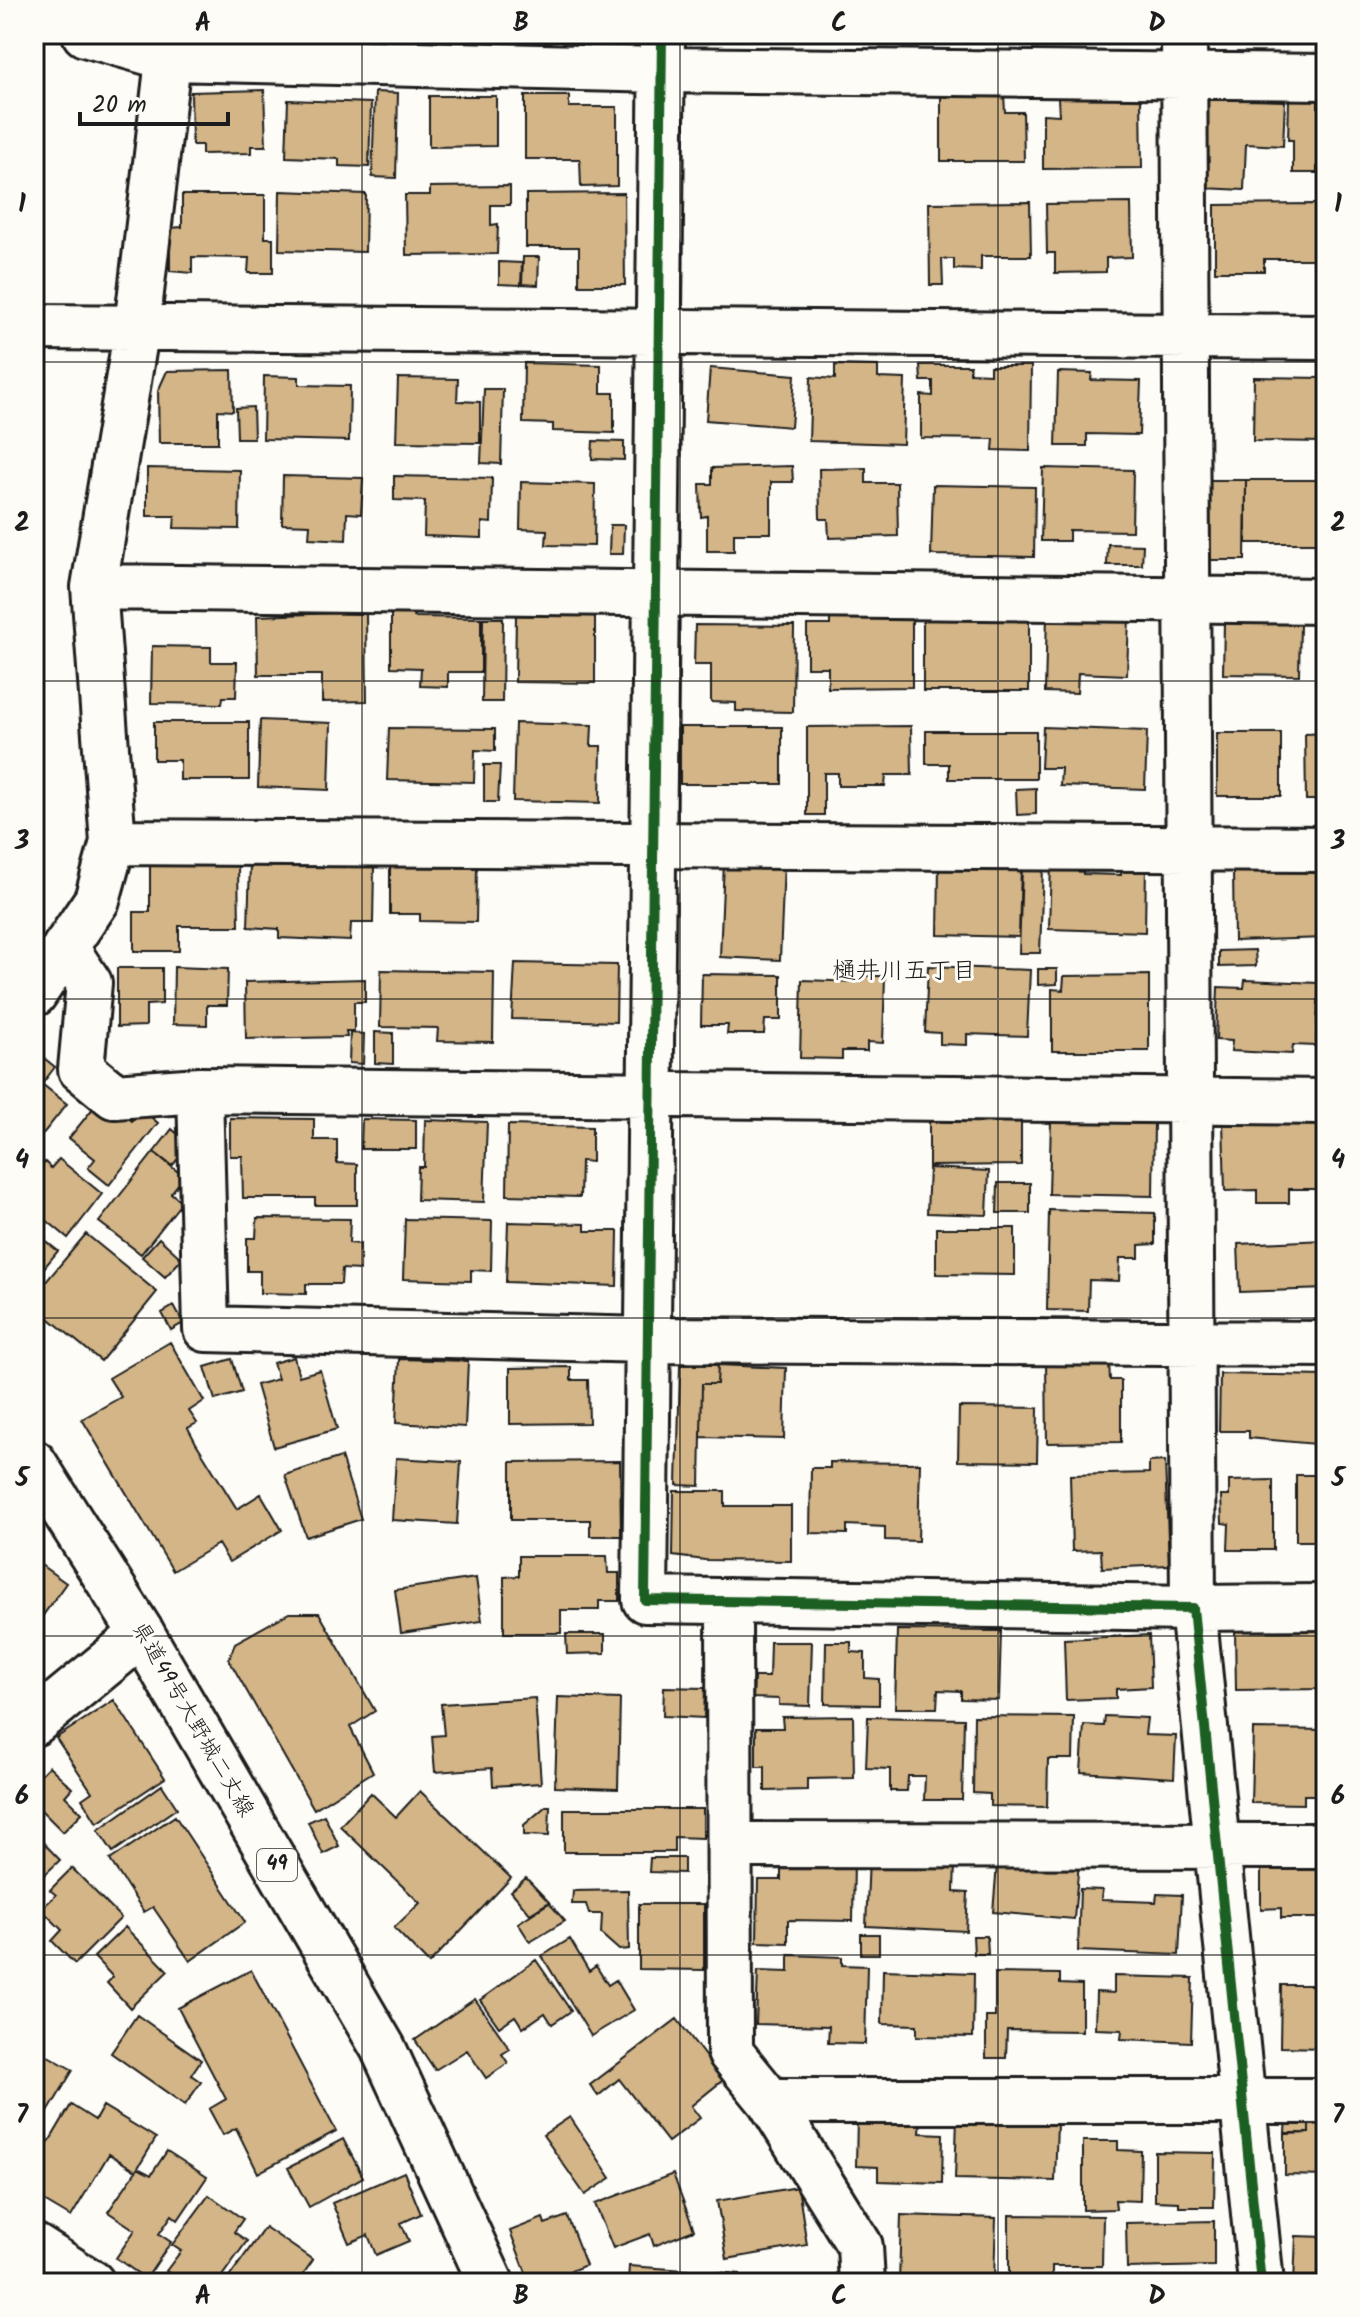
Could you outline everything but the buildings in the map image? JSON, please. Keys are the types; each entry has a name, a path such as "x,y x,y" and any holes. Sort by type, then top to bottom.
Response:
{"street":[{"path":"85,34 170,46 1184,54 1326,77"},
{"path":"34,994 97,900 113,842 94,587 137,327 170,46"},
{"path":"662,52 645,1600 1326,1607"},
{"path":"1184,54 1193,1608 1261,2283"},
{"path":"51,328 1326,337"},
{"path":"94,587 1326,601"},
{"path":"113,842 1326,849"},
{"path":"65,947 89,983 81,1069 114,1096 200,1090 1326,1102"},
{"path":"200,1090 206,1329 648,1340 1326,1344"},
{"name":"県道49号大野城二丈線","path":"34,1463 142,1634 383,2048 491,2283"},
{"path":"729,1601 730,2052 770,2101 860,2246 862,2283"},
{"path":"34,1723 142,1634"},
{"path":"730,1845 1326,1846"},
{"path":"770,2101 1326,2101"},
{"path":"34,2246 92,2283"}],"cycle path":[{"path":"662,34 645,1600 1193,1608 1261,2283"}],"district":[{"name":"樋井川五丁目","path":"904,971"}]}
